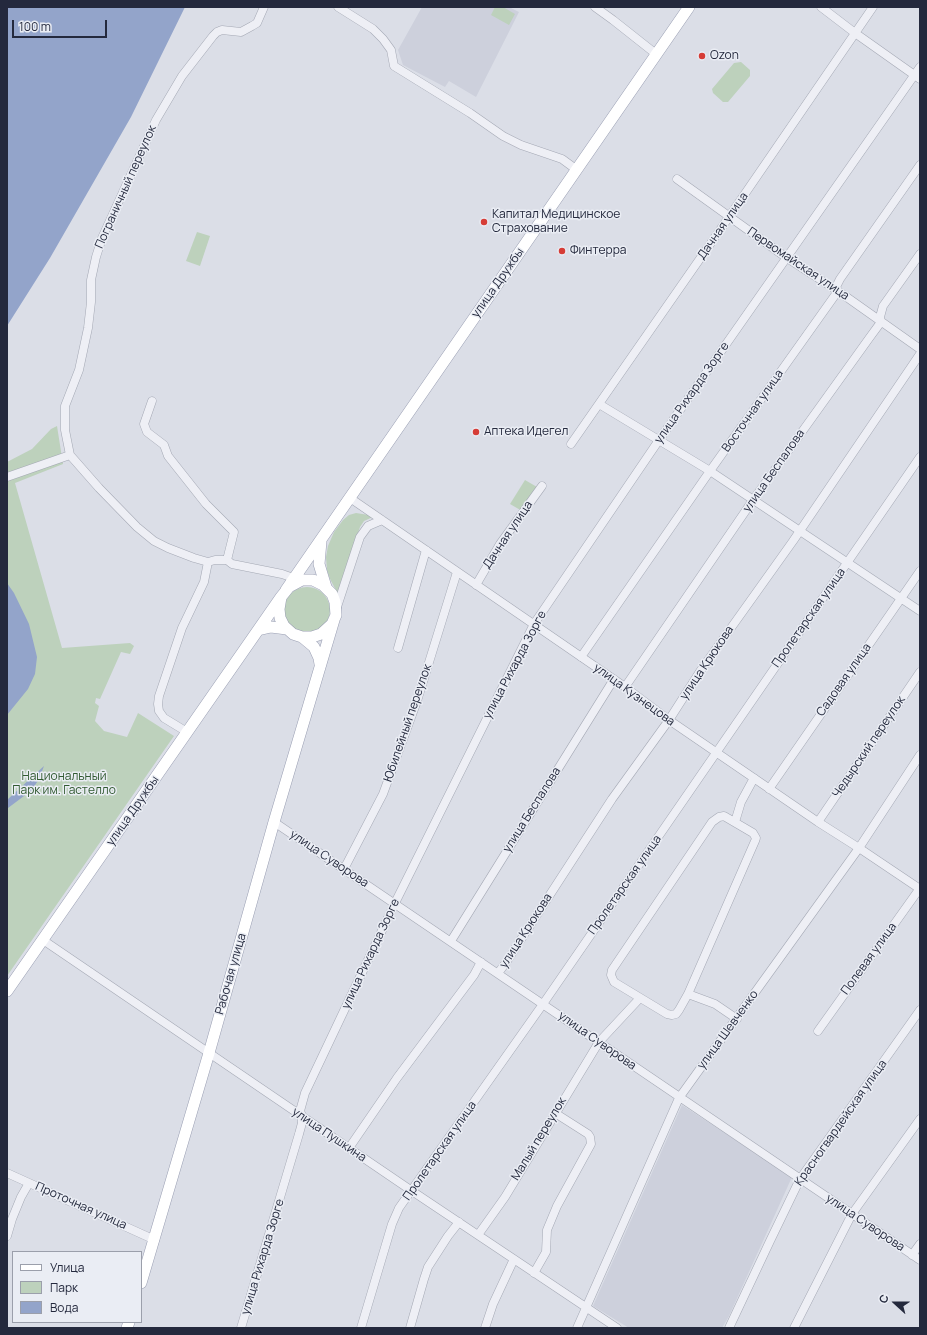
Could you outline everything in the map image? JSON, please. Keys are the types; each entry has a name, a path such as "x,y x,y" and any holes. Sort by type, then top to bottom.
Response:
{"main road":[{"name":"улица Дружбы","path":"298,579 321,539 578,170 689,7"},
{"path":"302,637 312,637 321,634 329,628 335,615 334,598 326,587 319,564 321,539"},
{"path":"320,665 317,652 309,642 302,637 293,634 282,622 279,614 279,605 283,593 298,579 316,581 326,587"},
{"name":"улица Дружбы","path":"7,990 283,593"},
{"name":"Рабочая улица","path":"142,1280 155,1240 274,822 335,615"},
{"path":"258,630 271,627 287,629"}],"street":[{"name":"Пограничный переулок","path":"70,455 65,430 65,406 79,370 88,328 91,302 91,280 102,238 156,120 182,76 217,32 222,30 241,32 246,30 257,23 264,7"},
{"path":"338,7 373,29 383,39 391,50 394,66 470,113 503,136 521,145 562,159 578,170"},
{"path":"595,7 656,54"},
{"path":"821,7 854,33 917,77"},
{"name":"Дачная улица","path":"571,444 873,7"},
{"name":"улица Рихарда Зорге","path":"241,1328 299,1134 302,1116 300,1111 306,1093 395,903 534,624 659,440 917,77 920,67"},
{"name":"Восточная улица","path":"581,657 710,471 838,291 836,287 840,279 920,165"},
{"name":"Первомайская улица","path":"677,179 787,258 838,291 920,349"},
{"name":"улица Беспалова","path":"626,687 753,500 881,322 880,317 883,306 920,254"},
{"name":"улица Крюкова","path":"498,973 612,799 799,531 920,354"},
{"path":"152,401 144,424 147,432 164,445 168,456 206,504 234,532 226,560"},
{"path":"599,404 710,471 920,611"},
{"path":"7,477 70,455 136,527 154,542 208,562 215,560 226,560 232,564 282,574 298,579"},
{"name":"Пролетарская улица","path":"361,1328 392,1224 399,1208 543,1004 920,457"},
{"name":"Дачная улица","path":"476,585 500,544 542,486"},
{"name":"улица Кузнецова","path":"350,498 626,687 668,720 818,822 920,888"},
{"path":"335,615 360,537 368,526 382,520"},
{"path":"398,648 426,550"},
{"path":"187,732 164,718 159,711 158,704 159,696 182,628 204,582 208,562"},
{"name":"Садовая улица","path":"769,789 920,571"},
{"name":"Юбилейный переулок","path":"344,869 383,794 417,701 457,572"},
{"name":"Чедырский переулок","path":"818,822 920,672"},
{"name":"улица Беспалова","path":"451,941 614,679"},
{"name":"улица Шевченко","path":"577,1328 679,1098 860,848 920,755"},
{"path":"735,822 740,802 754,778"},
{"path":"724,816 753,833 756,841 688,994 676,1014 667,1014 614,982 611,975 612,970 712,822 724,816"},
{"name":"улица Суворова","path":"274,822 920,1260"},
{"name":"Полевая улица","path":"818,1031 920,888"},
{"name":"улица Пушкина","path":"43,940 585,1308 617,1328"},
{"name":"улица Крюкова","path":"349,1148 397,1078 474,975 481,962"},
{"path":"688,994 715,1004 737,1019"},
{"name":"Малый переулок","path":"478,1235 505,1197 598,1042 640,998"},
{"name":"Красногвардейская улица","path":"729,1328 800,1180 920,1010"},
{"path":"534,1273 546,1252 547,1230 557,1206 591,1141 588,1134 555,1113"},
{"path":"794,1328 852,1214 920,1119"},
{"name":"Проточная улица","path":"7,1173 155,1240"},
{"path":"7,1236 21,1197 29,1183"},
{"path":"410,1328 428,1267 459,1222"},
{"path":"912,1255 920,1244"},
{"path":"485,1328 493,1304 514,1259"}],"shaded area":[{"path":"422,7 509,7 519,12 476,97 449,81 445,87 403,65 398,50"},
{"path":"682,1105 792,1177 729,1316 722,1328 629,1328 593,1306"}],"green space":[{"path":"495,7 503,7 515,14 509,25 491,15"},
{"path":"741,62 750,70 750,76 728,102 723,102 713,93 712,89 734,63"},
{"path":"197,232 210,236 200,266 186,261"},
{"name":"Национальный Парк им. Гастелло","path":"57,426 63,464 15,483 62,648 130,643 134,646 130,654 121,652 100,699 96,698 95,703 99,706 95,721 104,731 127,737 138,713 174,736 7,976 7,462 32,449 51,429"},
{"path":"525,480 537,487 522,511 510,504"},
{"path":"356,513 375,516 364,521 360,527 338,594 327,570 326,557 328,546 334,532 343,520 349,515"},
{"path":"302,587 312,587 320,591 326,597 330,605 330,615 326,623 320,629 312,633 302,633 294,629 288,623 284,615 284,605 288,597 294,591"}],"water":[{"path":"7,7 185,7 131,117 50,258 7,326"},
{"path":"7,583 14,593 29,624 37,657 35,674 28,689 7,715"},
{"path":"44,766 39,779 32,790 7,810 7,800"}],"place":[{"name":"Ozon","path":"702,56"},
{"name":"Капитал Медицинское Страхование","path":"484,222"},
{"name":"Финтерра","path":"562,251"},
{"name":"Аптека Идегел","path":"476,432"}]}
